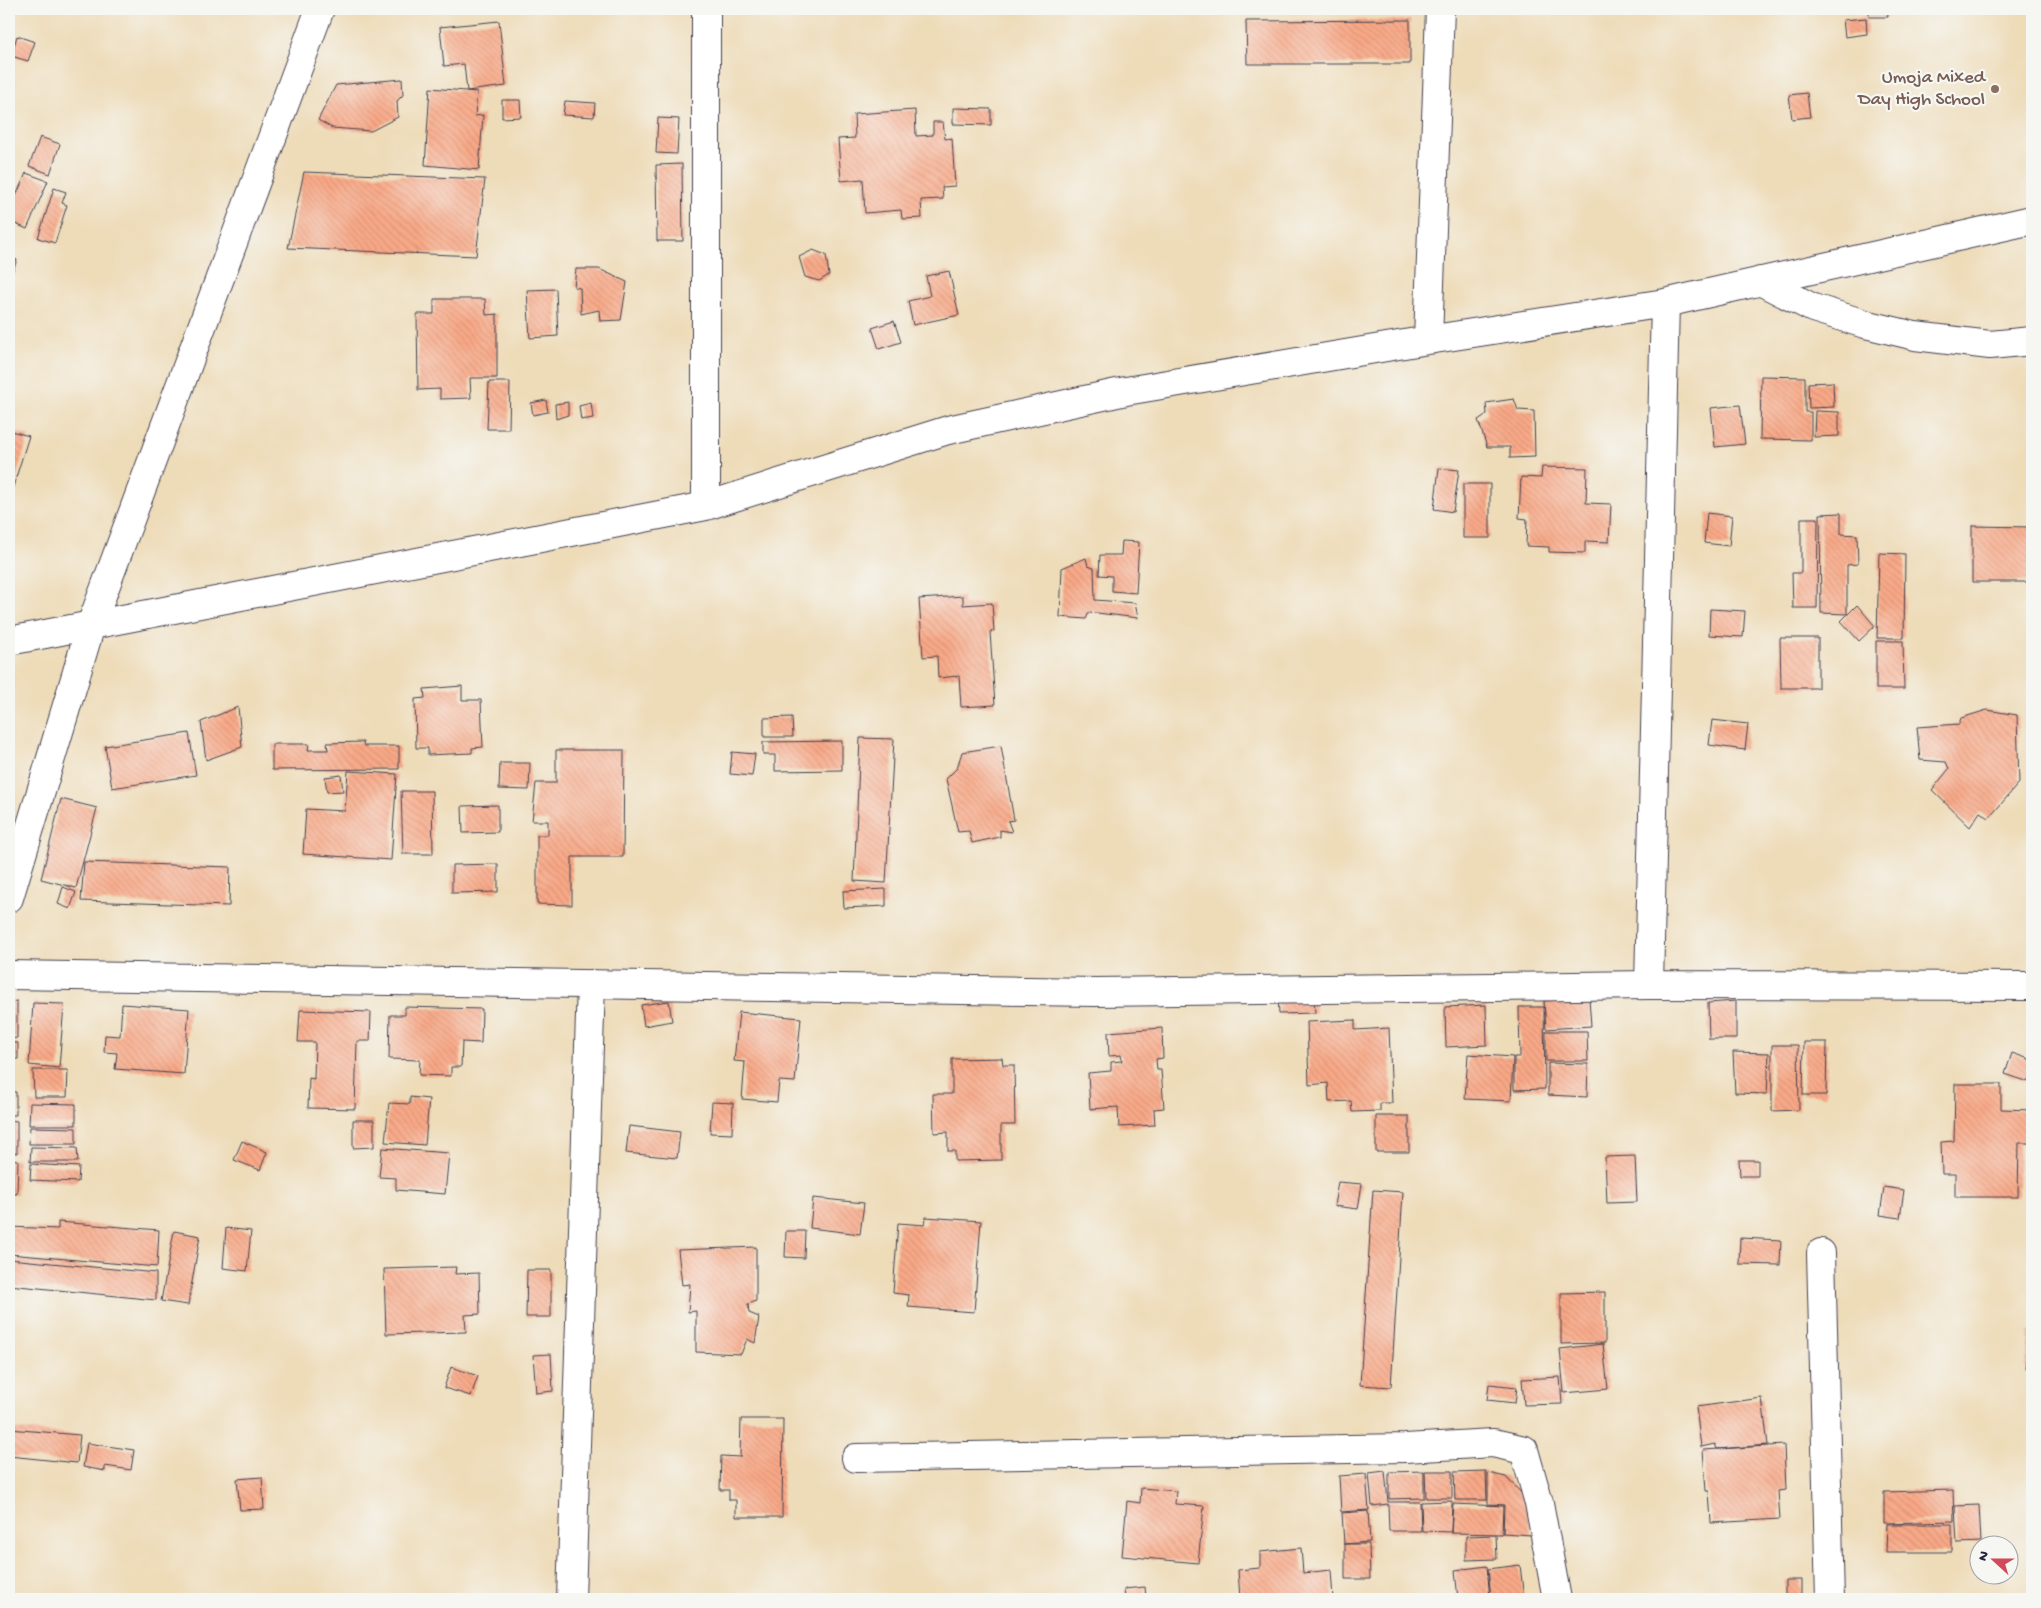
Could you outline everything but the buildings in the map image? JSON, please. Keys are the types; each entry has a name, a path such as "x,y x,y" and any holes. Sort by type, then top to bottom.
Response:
{"street":[{"path":"9,898 91,625 320,9"},
{"path":"706,9 706,506"},
{"path":"1428,340 1440,9"},
{"path":"9,641 706,506 948,430 1126,391 1428,340 1665,303 2032,220"},
{"path":"1760,281 1813,308 1865,324 1915,336 1990,345 2032,340"},
{"path":"1649,984 1665,303"},
{"path":"9,976 1096,992 1649,984 2032,986"},
{"path":"571,1599 591,984"},
{"path":"1821,1253 1830,1599"},
{"path":"856,1458 1404,1448 1493,1443 1524,1450 1539,1503 1557,1599"}],"place":[{"name":"Umoja Mixed Day High School","path":"1995,89"}]}
